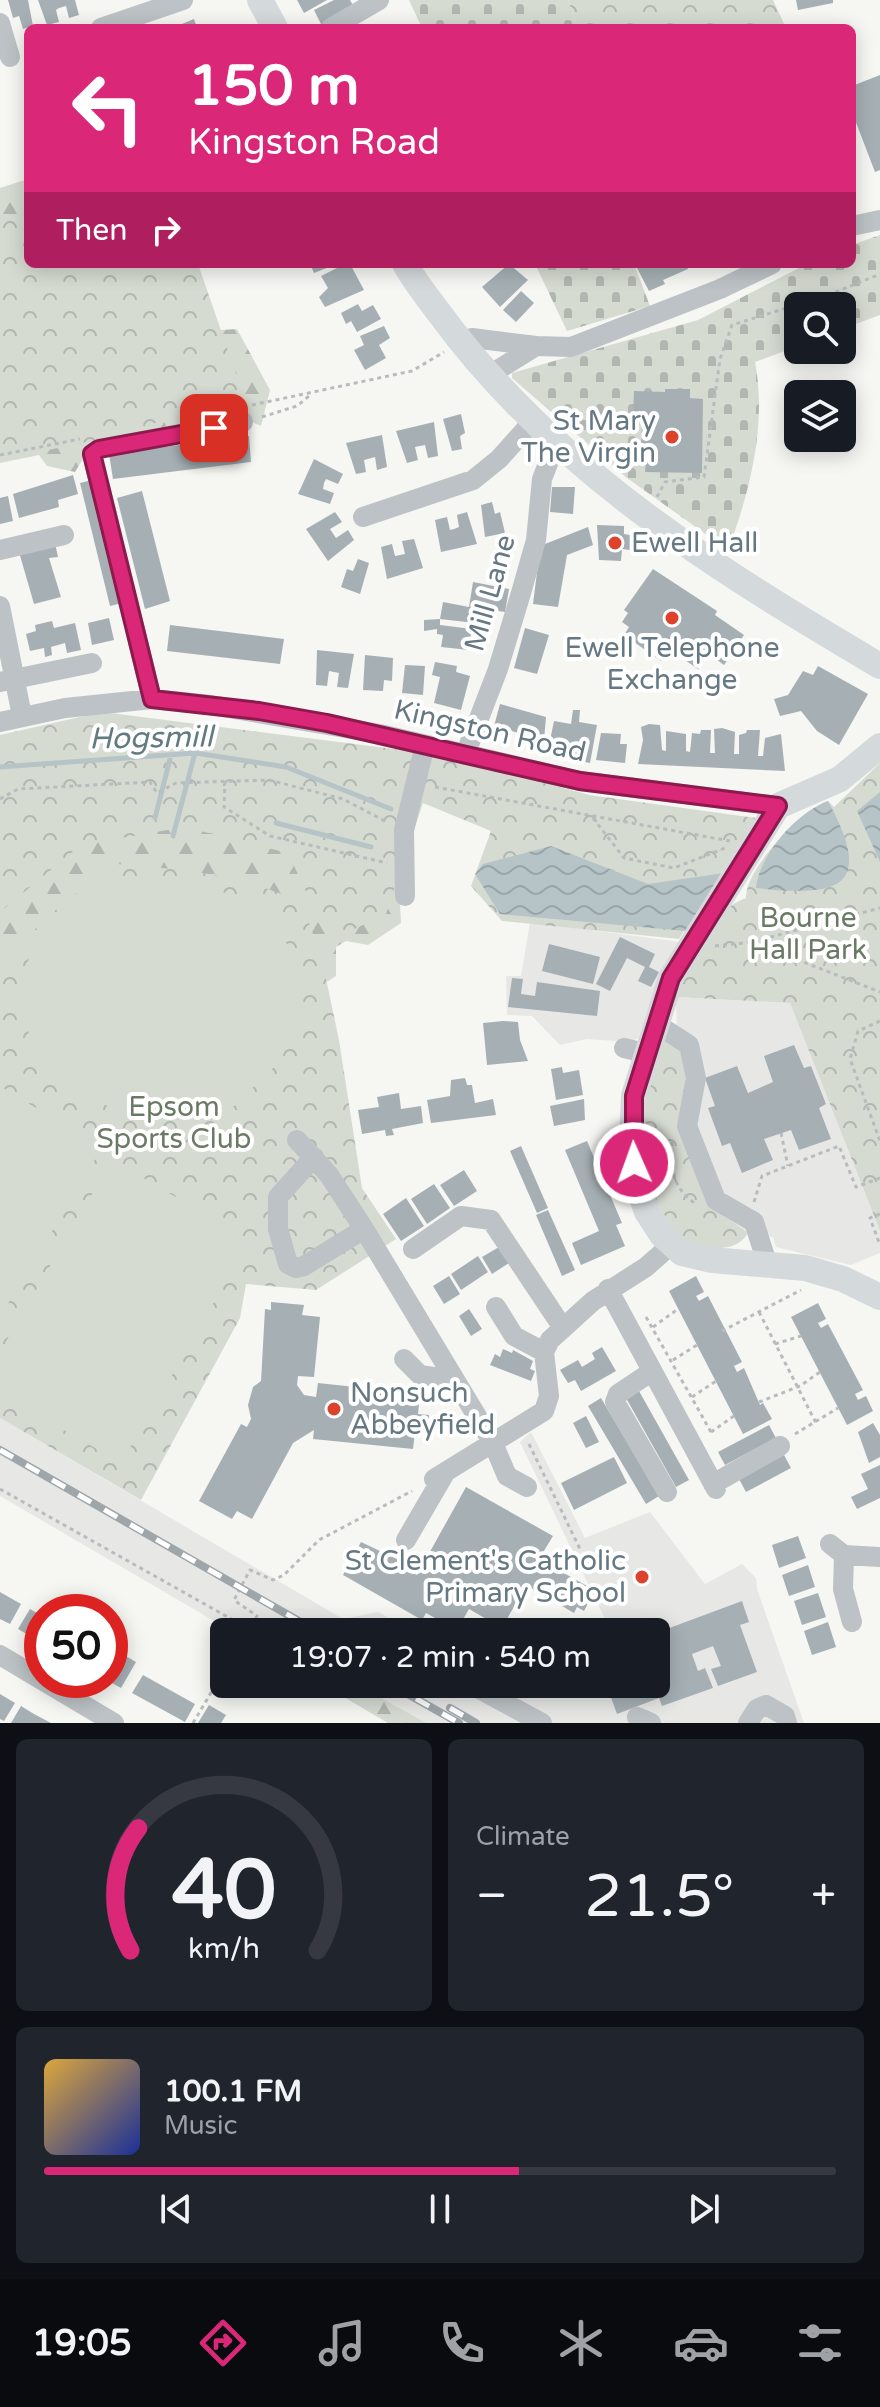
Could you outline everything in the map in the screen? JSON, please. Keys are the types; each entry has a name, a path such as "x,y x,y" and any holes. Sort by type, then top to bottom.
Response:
{"main road":[{"path":"260,0 273,24"},
{"path":"408,268 488,376 556,443 647,516 768,601 880,666"},
{"path":"879,1298 822,1272 767,1263 712,1260 682,1253 671,1245 647,1212 634,1163 634,1050 655,1023 671,978 778,806 840,779 880,746"}],"street":[{"path":"113,24 183,0"},
{"path":"338,24 379,0"},
{"path":"0,23 19,56"},
{"path":"856,225 880,220"},
{"path":"461,342 472,338 571,347 720,289 764,268"},
{"path":"488,376 536,346"},
{"path":"363,517 473,480 499,459 533,421"},
{"path":"152,699 92,454 99,449 243,422"},
{"name":"Mill Lane","path":"465,755 498,669 521,593 536,540 542,479 556,443"},
{"path":"0,550 64,535"},
{"path":"0,606 7,679 22,716"},
{"path":"7,679 92,663"},
{"name":"Kingston Road","path":"0,722 22,716 152,699 259,711 580,781 778,806"},
{"path":"405,896 402,867 404,830 425,745"},
{"path":"655,1023 689,1045 696,1078 687,1126 716,1200 754,1222 767,1263"},
{"path":"297,1140 314,1157 364,1229 452,1380 493,1443 507,1476 527,1487"},
{"path":"314,1157 278,1197 278,1229 288,1264 296,1268 304,1266 364,1229"},
{"path":"413,1249 461,1216 491,1220 563,1328"},
{"path":"406,1540 439,1476 549,1405 544,1352 563,1328 608,1289 646,1267 671,1245"},
{"path":"608,1289 714,1487 780,1446"},
{"path":"496,1307 514,1336 544,1352"},
{"path":"404,1359 420,1375 452,1380"},
{"path":"651,1372 618,1394 615,1402 667,1492"},
{"path":"852,1622 837,1550 880,1557"},
{"path":"0,1655 114,1723"},
{"path":"496,1698 542,1723"},
{"path":"748,1723 757,1709 766,1705 785,1716 787,1723"}],"path":[{"path":"647,516 665,482 704,477 720,359 732,325 828,295 880,274"},
{"path":"243,422 297,406 311,393"},
{"path":"0,799 18,789 150,782 159,792 176,783 269,780 343,799 404,830"},
{"path":"225,781 224,807 270,836 402,867"},
{"path":"415,783 740,843 674,868 624,858 593,818"},
{"path":"699,936 716,947 752,942 880,908"},
{"path":"752,942 880,992"},
{"path":"880,1021 858,1031 850,1059 880,1141"},
{"path":"781,1133 788,1166"},
{"path":"753,1204 762,1176 839,1146 856,1187 880,1178"},
{"path":"880,1214 870,1218 880,1245"},
{"path":"722,1331 801,1291 822,1272"},
{"path":"653,1327 678,1309"},
{"path":"759,1312 816,1423"},
{"path":"645,1315 711,1432"},
{"path":"775,1344 801,1336"},
{"path":"651,1372 697,1345"},
{"path":"759,1402 797,1387 820,1372"},
{"path":"692,1397 716,1381"},
{"path":"780,1446 785,1439 838,1408"},
{"path":"690,1443 734,1416"},
{"path":"518,1427 580,1549"},
{"path":"256,1618 234,1600 250,1570 273,1580 284,1575 319,1540 439,1476"},
{"path":"0,1489 225,1618"},
{"path":"193,1723 210,1694"}],"shaded area":[{"path":"530,922 681,942 655,987 638,1038 630,1042 587,1039 560,1045 532,1016 507,1015 506,976 521,976"},
{"path":"676,997 790,1003 880,1231 880,1253 851,1265 776,1247 773,1237 748,1233 714,1208 677,1041"},
{"path":"0,1418 341,1618 210,1619 0,1496"},
{"name":"St Clement's Catholic Primary School","path":"531,1432 585,1538 650,1512 705,1584 742,1564 756,1578 757,1589 804,1723 388,1723 346,1698 670,1698 670,1618 605,1618 520,1442"},
{"path":"378,1612 389,1618 348,1618"}],"green space":[{"path":"409,0 568,0 577,24 420,24"},
{"path":"568,0 773,0 784,24 577,24"},
{"path":"24,180 24,239 0,250 0,188"},
{"path":"24,214 24,268 199,268 242,391 125,434 0,460 0,217"},
{"path":"880,235 880,315 856,324 856,292 784,292 784,351 755,362 758,433 743,505 728,550 627,478 512,378 512,373 698,320 799,268 856,268 856,244"},
{"path":"537,268 636,268 650,306 567,331"},
{"path":"237,329 270,390 261,426 229,412 92,444 75,472 47,466 39,455 0,463 0,430 206,331"},
{"path":"102,712 434,754 589,795 756,818 679,939 502,921 471,886 491,831 423,803 386,914 329,941 288,853 185,827 81,845 0,912 0,735"},
{"path":"434,754 589,795 484,856 491,830 406,796 399,885 401,923 368,945 346,941 336,947 336,976 325,983 0,981 0,756"},
{"name":"Bourne Hall Park","path":"880,763 880,1231 790,1003 676,997 712,926 723,913 746,898 755,872 776,842 817,807 828,801 834,807"},
{"name":"Epsom Sports Club","path":"117,864 234,879 302,903 322,960 339,1040 362,1188 396,1239 316,1290 246,1284 240,1318 141,1500 0,1418 0,975 38,926"},
{"path":"134,876 243,896 278,920 297,973 299,1026 278,1063 227,1113 137,1121 78,1091 31,1044 19,986 36,940 112,878"},
{"path":"664,1033 677,1041 685,1061 714,1208 748,1233 735,1245 718,1248 681,1242 645,1184 641,1106"},
{"path":"0,1086 102,1148 0,1317"},
{"path":"112,1160 250,1240 121,1463 0,1393 0,1352"},
{"path":"346,1698 381,1698 426,1723 388,1723"}],"water":[{"path":"880,792 880,862 857,811"},
{"path":"828,801 849,853 848,870 841,881 827,888 809,891 756,888 764,862 782,836 804,815"},
{"path":"551,846 648,884 724,873 685,931 500,914 475,874 483,864"}],"building":[{"path":"8,0 28,0 33,24 24,24 23,29 19,16 13,18"},
{"path":"38,0 75,0 79,15 69,18 66,6 56,10 59,22 47,24"},
{"path":"297,0 327,0 304,13"},
{"path":"334,0 350,0 355,9 326,24 321,24 314,10"},
{"path":"796,0 833,0 833,3 798,10"},
{"path":"880,75 880,170 875,172 856,122 856,84"},
{"path":"337,268 352,268 364,290 325,307 319,297 328,288 321,276"},
{"path":"504,268 514,268 528,280 500,307 482,287"},
{"path":"637,268 688,268 663,280 665,284 649,291"},
{"path":"521,291 534,303 516,322 503,310"},
{"path":"358,304 362,311 373,305 381,319 357,332 351,321 346,324 341,313"},
{"path":"384,326 390,338 379,345 386,358 365,370 354,350 364,345 360,336"},
{"name":"St Mary The Virgin","path":"665,389 690,389 690,398 703,399 702,473 645,472 646,457 641,457 642,417 633,417 634,391 665,392"},
{"path":"461,414 465,433 460,436 462,449 452,451 443,419"},
{"path":"434,422 438,456 428,458 425,445 415,447 418,460 407,463 396,431"},
{"path":"382,435 387,467 377,470 375,457 364,460 366,472 356,474 346,443"},
{"path":"249,436 251,462 113,479 109,454"},
{"path":"314,459 343,474 338,484 326,479 324,483 323,489 334,493 330,504 298,494"},
{"path":"73,475 78,494 58,500 59,507 19,518 13,494"},
{"path":"92,480 122,603 110,606 80,483"},
{"path":"552,487 575,487 573,514 550,512"},
{"path":"142,491 170,601 145,609 117,498"},
{"path":"8,496 13,521 0,524 0,498"},
{"path":"492,502 495,514 500,512 505,533 485,537 481,505"},
{"path":"335,512 342,522 330,529 336,538 348,530 354,540 328,561 306,529"},
{"path":"467,512 477,544 441,552 435,520 447,517 450,530 454,529 459,527 457,515"},
{"name":"Ewell Hall","path":"597,525 624,526 624,534 630,535 630,550 622,549 621,561 599,560"},
{"path":"588,527 593,545 567,555 558,607 533,604 539,557 545,544"},
{"path":"414,539 423,568 387,579 381,547 392,544 395,556 405,554 402,541"},
{"path":"55,543 58,557 49,558 61,597 34,604 19,552"},
{"path":"358,559 369,563 360,594 341,587 347,569 353,571"},
{"name":"Ewell Telephone Exchange","path":"653,569 717,611 715,615 744,635 724,665 709,654 698,669 669,649 661,661 624,635 629,627 622,622 628,613 624,610"},
{"path":"473,582 509,589 505,612 478,608 475,623 440,619 443,602 469,607"},
{"path":"109,618 114,640 92,645 88,623"},
{"path":"440,619 440,625 472,629 469,650 441,647 443,635 437,634 437,629 424,631 424,620"},
{"path":"52,621 54,628 75,623 81,650 67,653 65,643 51,647 52,655 45,657 44,648 30,651 26,634 36,631 35,625"},
{"path":"170,625 284,639 280,664 167,651"},
{"path":"525,628 549,635 537,674 514,668"},
{"path":"317,650 354,654 348,688 337,687 339,673 329,671 327,686 316,685"},
{"path":"365,655 393,658 392,681 384,680 383,691 363,690"},
{"path":"435,662 457,666 456,672 470,676 461,710 434,703 440,677 432,675"},
{"path":"405,665 425,666 423,695 402,693"},
{"path":"818,666 868,694 839,745 817,731 801,711 780,716 774,699 788,695 803,671 813,675"},
{"path":"500,704 546,717 544,740 494,726"},
{"path":"573,710 580,710 579,722 597,725 590,763 547,755 554,721 571,724"},
{"path":"660,725 662,750 666,751 666,731 686,734 686,751 690,752 692,733 711,730 710,753 715,753 714,729 735,732 734,754 739,754 739,735 747,730 760,730 758,756 763,756 765,738 781,734 785,771 638,764 643,740 641,727"},
{"path":"601,733 621,734 620,744 627,744 625,763 596,760"},
{"path":"620,937 655,954 649,967 659,972 651,987 638,981 645,967 627,958 610,991 596,984"},
{"path":"549,944 600,957 593,984 542,971"},
{"path":"512,978 523,979 521,994 535,996 537,982 600,991 597,1016 508,1007"},
{"path":"518,1022 520,1040 528,1061 487,1065 483,1023"},
{"path":"794,1045 804,1068 811,1066 826,1104 819,1108 831,1139 799,1150 791,1130 764,1139 773,1160 742,1173 730,1143 722,1146 708,1108 715,1106 705,1078 737,1066 748,1093 773,1082 764,1056"},
{"path":"562,1067 563,1073 579,1070 583,1095 556,1100 551,1069"},
{"path":"465,1078 467,1085 472,1085 475,1103 493,1099 496,1115 431,1123 427,1100 450,1096 451,1080"},
{"path":"399,1093 401,1109 421,1106 423,1123 392,1129 394,1135 386,1136 385,1130 362,1134 358,1110 379,1107 377,1097"},
{"path":"584,1099 585,1120 554,1126 550,1106"},
{"path":"587,1141 622,1223 616,1225 625,1246 581,1265 572,1243 599,1231 565,1150"},
{"path":"521,1146 548,1208 537,1213 510,1151"},
{"path":"464,1170 477,1191 454,1206 440,1185"},
{"path":"434,1184 450,1208 427,1224 411,1199"},
{"path":"406,1198 424,1226 401,1241 383,1214"},
{"path":"548,1210 575,1270 562,1276 536,1215"},
{"path":"499,1247 509,1263 492,1274 482,1257"},
{"path":"478,1256 488,1272 461,1290 451,1274"},
{"path":"449,1276 460,1294 444,1304 433,1286"},
{"path":"696,1276 704,1292 696,1296 699,1301 708,1296 742,1362 734,1366 737,1372 744,1368 760,1405 763,1403 772,1419 743,1434 669,1291"},
{"name":"Nonsuch Abbeyfield","path":"271,1302 304,1305 302,1315 320,1317 314,1377 298,1376 297,1385 304,1395 316,1397 318,1383 420,1394 418,1414 429,1415 428,1433 415,1432 413,1449 313,1439 314,1430 293,1443 252,1519 237,1511 232,1519 199,1501 241,1424 247,1427 251,1419 248,1405 253,1387 261,1381 265,1309 271,1310"},
{"path":"818,1303 826,1319 818,1323 821,1328 828,1324 863,1390 855,1394 858,1400 866,1396 873,1411 847,1425 791,1317"},
{"path":"469,1309 482,1329 471,1336 459,1316"},
{"path":"602,1347 616,1371 581,1391 575,1380 568,1383 560,1370 578,1360 582,1367 595,1359 592,1353"},
{"path":"503,1349 512,1353 513,1350 533,1361 530,1369 535,1371 531,1381 490,1365 495,1354 500,1357"},
{"path":"639,1391 689,1480 676,1487 626,1398"},
{"path":"601,1398 659,1496 646,1504 588,1406"},
{"path":"586,1416 599,1442 586,1448 573,1423"},
{"path":"873,1423 880,1435 880,1457 869,1463 858,1432"},
{"path":"769,1425 776,1438 725,1465 718,1452"},
{"path":"784,1455 791,1468 746,1492 739,1479"},
{"path":"614,1457 627,1483 574,1510 561,1483"},
{"path":"880,1465 880,1498 857,1509 851,1497 868,1489 861,1474"},
{"path":"466,1487 553,1536 539,1559 587,1586 584,1591 592,1596 584,1611 577,1607 574,1613 526,1585 508,1618 485,1618 469,1609 464,1618 435,1618 426,1613 423,1618 418,1618 343,1575 361,1542 401,1561 399,1565 417,1575"},
{"path":"798,1536 806,1558 779,1568 772,1545"},
{"path":"808,1565 815,1587 789,1596 782,1575"},
{"path":"0,1592 21,1604 10,1624 0,1619"},
{"path":"818,1593 826,1617 802,1625 794,1601"},
{"name":"St Clement's Catholic Primary School","path":"742,1601 749,1622 740,1625 757,1672 718,1686 711,1669 721,1666 713,1646 692,1654 698,1671 705,1668 713,1688 662,1706 659,1698 670,1698 670,1628"},
{"path":"24,1619 24,1632 18,1629"},
{"path":"828,1622 836,1647 812,1655 804,1631"},
{"path":"128,1657 136,1662 128,1676"},
{"path":"143,1675 195,1704 185,1722 132,1693"},
{"path":"0,1694 15,1703 4,1721 0,1719"},
{"name":"St Clement's Catholic Primary School","path":"611,1698 659,1698 617,1714"},
{"path":"209,1705 226,1715 221,1723 198,1723"},
{"path":"21,1706 34,1714 51,1723 11,1723"}],"waterway":[{"name":"Hogsmill","path":"0,767 195,753 286,767 391,809"},
{"path":"173,836 195,753"},
{"path":"155,818 171,755"},
{"path":"276,823 371,847"}],"railway":[{"path":"0,1450 294,1618"},
{"path":"415,1698 459,1723"},
{"path":"450,1708 476,1723"}],"place":[{"name":"St Mary The Virgin","path":"672,437"},
{"name":"Ewell Hall","path":"615,543"},
{"name":"Ewell Telephone Exchange","path":"672,618"},
{"name":"Nonsuch Abbeyfield","path":"334,1409"},
{"name":"St Clement's Catholic Primary School","path":"642,1577"}],"route":[{"path":"214,428 99,449 92,454 152,699 259,711 327,723 580,781 778,806 671,978 634,1096 634,1163"}]}
